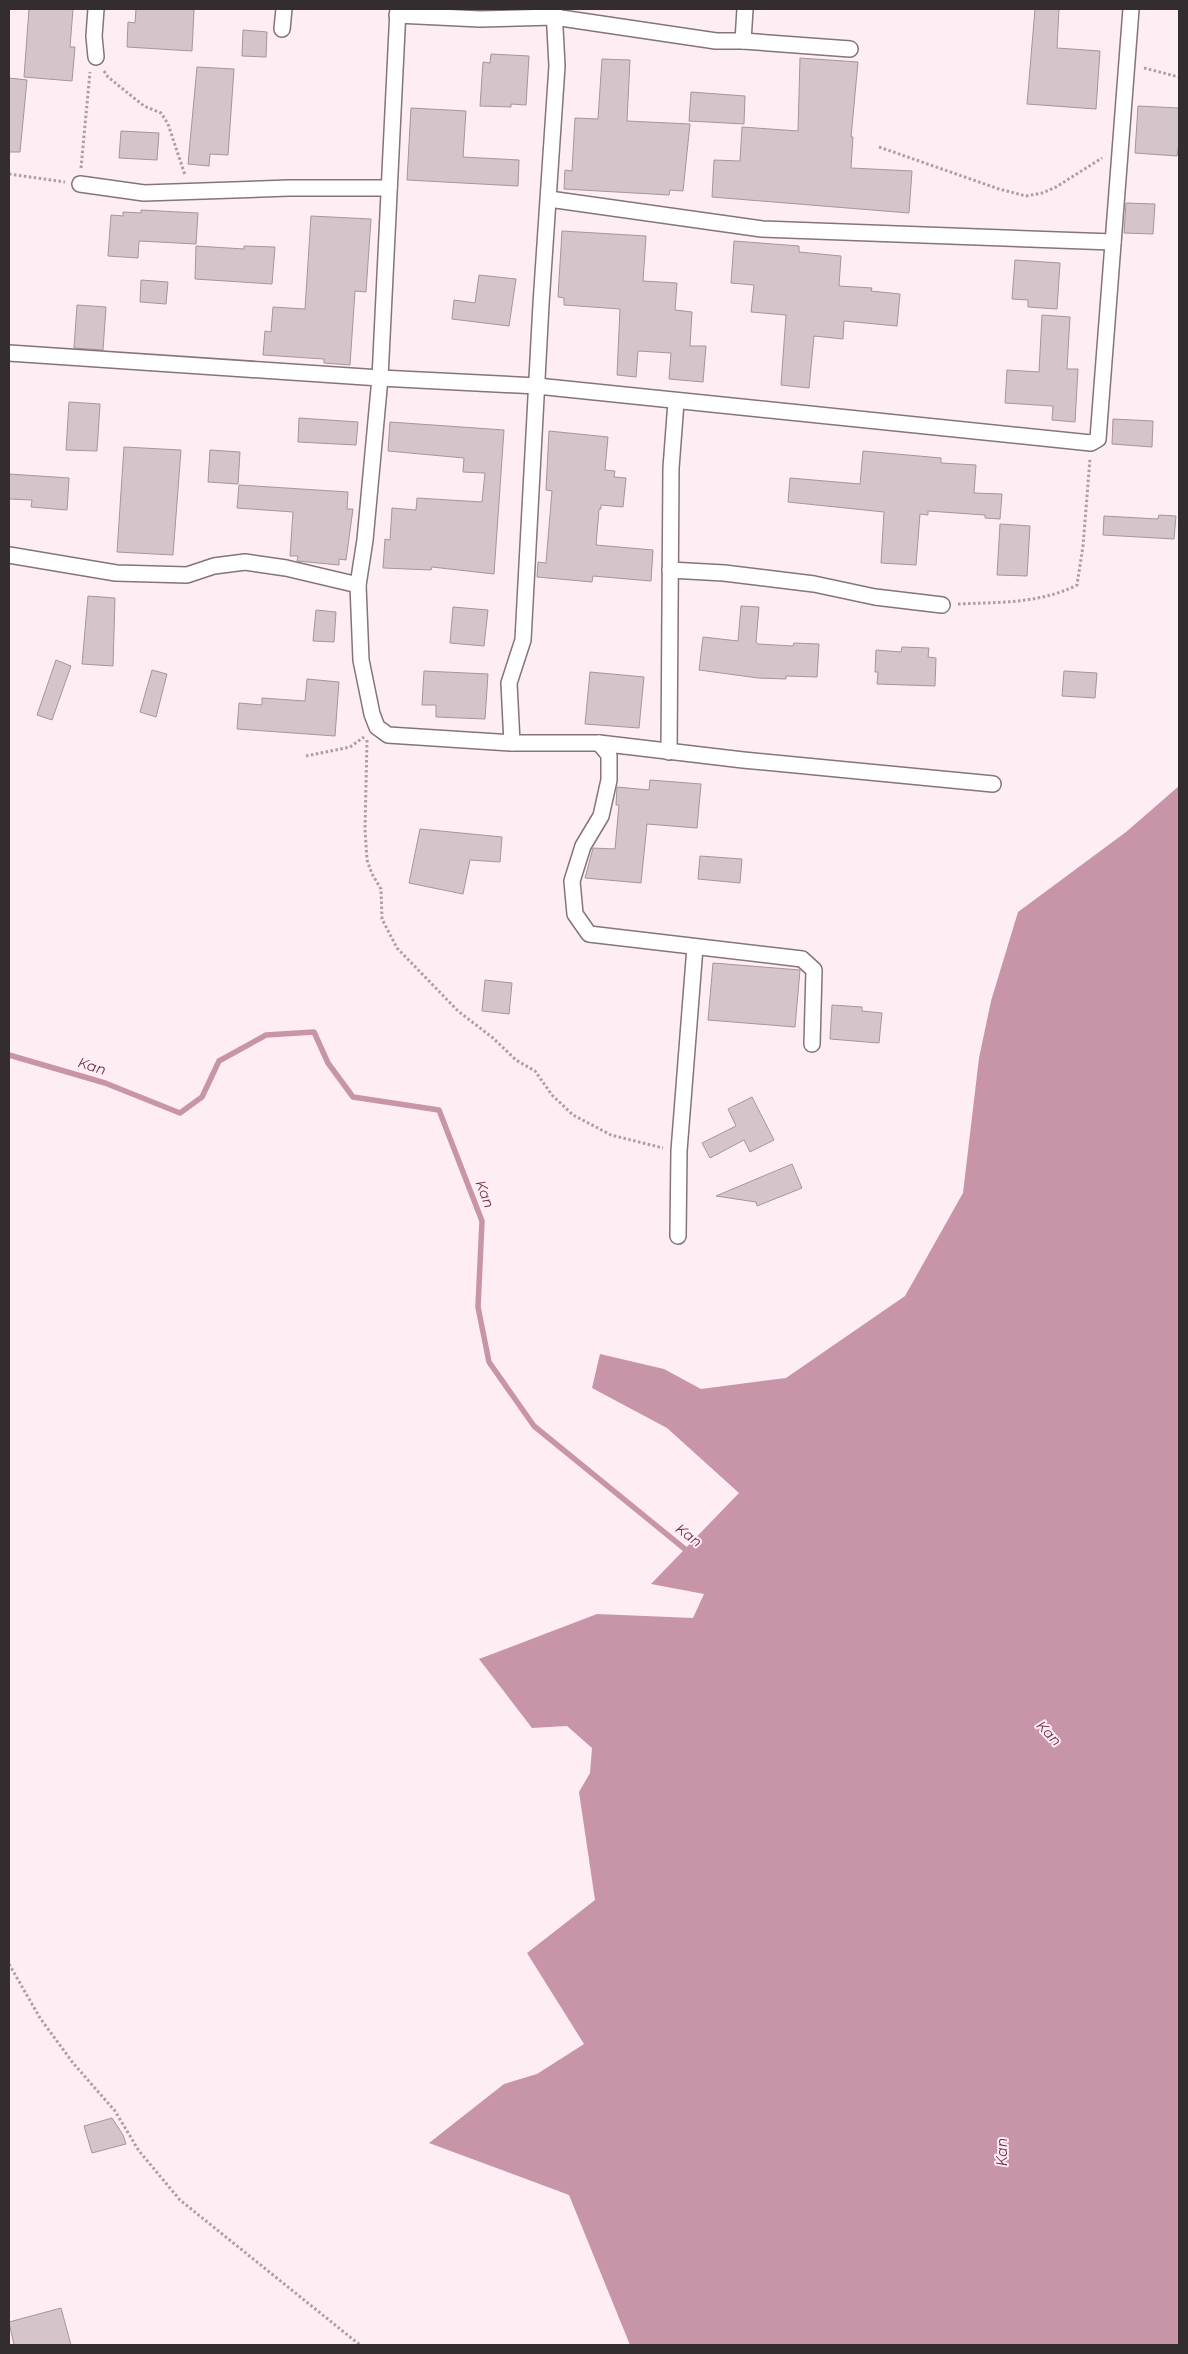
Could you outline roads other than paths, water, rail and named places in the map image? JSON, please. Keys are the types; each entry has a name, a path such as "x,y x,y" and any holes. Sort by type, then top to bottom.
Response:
{"street":[{"path":"96,9 94,36 96,57"},
{"path":"282,29 284,9"},
{"path":"743,41 745,9"},
{"path":"9,353 380,378 538,386 676,402 1091,443 1098,439 1131,9"},
{"path":"850,49 743,41 716,41 554,13 480,19 398,12 380,378 365,540 358,585 362,660 372,714 377,727 388,735 512,743 599,743 669,752 993,784"},
{"path":"512,743 510,683 523,640 541,304 557,66 554,13"},
{"path":"80,184 144,193 289,188 389,188"},
{"path":"549,198 762,229 1113,242"},
{"path":"669,752 671,468 676,402"},
{"path":"9,554 116,574 187,575 214,566 245,562 286,568 358,585"},
{"path":"670,570 724,573 814,584 875,596 942,605"},
{"path":"599,743 609,755 609,780 601,816 583,846 572,880 575,914 589,934 802,959 814,970 812,1044"},
{"path":"678,1236 679,1151 695,947"}],"water":[{"path":"1179,786 1179,2345 630,2345 569,2195 429,2143 504,2084 537,2074 584,2044 527,1953 595,1900 579,1792 590,1773 592,1748 567,1726 532,1728 479,1659 597,1614 693,1618 704,1594 651,1584 739,1493 667,1428 592,1388 600,1354 664,1369 701,1389 786,1378 905,1296 963,1193 979,1058 991,1001 1018,912 1126,832"}],"waterway":[{"name":"Kan","path":"9,1055 105,1083 180,1113 202,1097 219,1061 266,1035 314,1032 328,1063 353,1097 439,1110 482,1221 478,1307 489,1362 534,1426 691,1554"}]}
